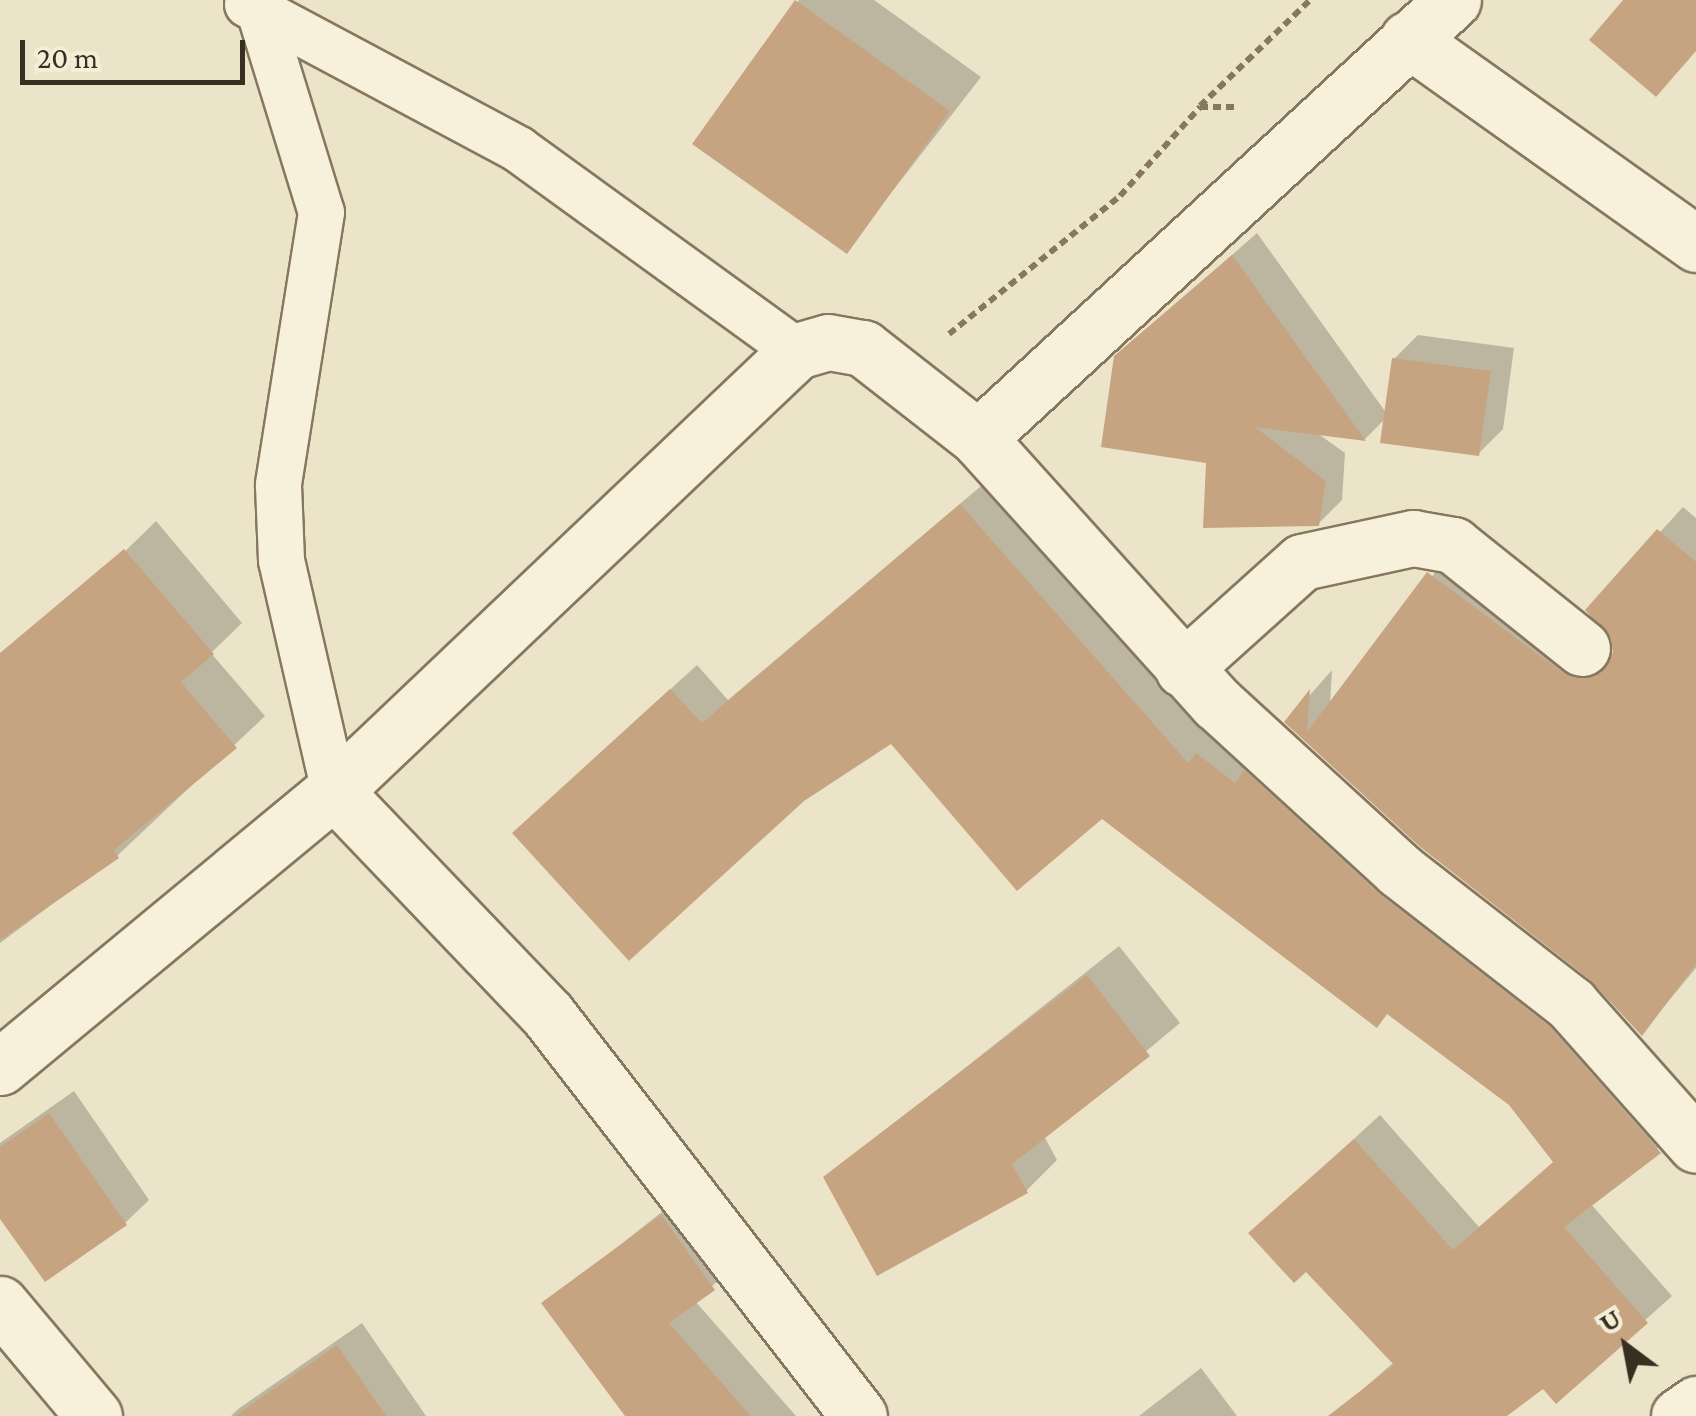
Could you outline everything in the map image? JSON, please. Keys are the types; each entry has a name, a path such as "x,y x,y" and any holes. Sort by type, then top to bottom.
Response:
{"street":[{"path":"978,438 1453,0"},
{"path":"1408,39 1696,244"},
{"path":"0,1068 334,791 797,351 828,342 862,348 978,438 1183,668 1318,800 1571,1004 1696,1145"},
{"path":"1183,668 1302,562 1413,538 1453,545 1582,648"},
{"path":"334,791 548,1015 838,1409"},
{"path":"0,1304 94,1416"},
{"path":"1679,1416 1696,1404"}],"lane":[{"path":"250,7 518,149 797,351"},
{"path":"250,7 321,212 278,485 281,560 334,791"}],"path":[{"path":"898,376 1120,196 1200,107 1310,0"},
{"path":"1200,107 1338,106"}],"building":[{"path":"795,0 950,111 847,254 692,144"},
{"path":"1623,0 1696,0 1696,51 1656,97 1589,40"},
{"path":"1232,255 1366,441 1255,427 1326,481 1319,526 1203,528 1206,463 1101,447 1114,356"},
{"path":"1392,358 1491,371 1479,456 1380,443"},
{"path":"960,504 1188,763 1196,753 1235,783 1244,770 1378,893 1550,1027 1661,1153 1564,1227 1648,1323 1556,1404 1543,1389 1507,1416 1328,1416 1394,1365 1306,1272 1294,1283 1248,1233 1354,1139 1453,1250 1553,1162 1509,1105 1387,1014 1377,1028 1102,819 1017,891 891,744 804,801 629,961 512,833 670,689 702,723"},
{"path":"1657,529 1696,562 1696,964 1642,1036 1590,980 1419,846 1284,722 1310,689 1307,732 1427,572 1562,672 1594,677 1613,654 1611,638 1585,610"},
{"path":"124,549 214,654 181,682 237,748 114,850 119,858 0,940 0,653"},
{"path":"1087,975 1150,1056 1012,1164 1028,1193 877,1276 823,1177"},
{"path":"49,1113 127,1225 45,1282 0,1219 0,1147"},
{"path":"661,1215 715,1290 669,1323 751,1416 625,1416 541,1303"},
{"path":"337,1345 386,1416 235,1416"}]}
